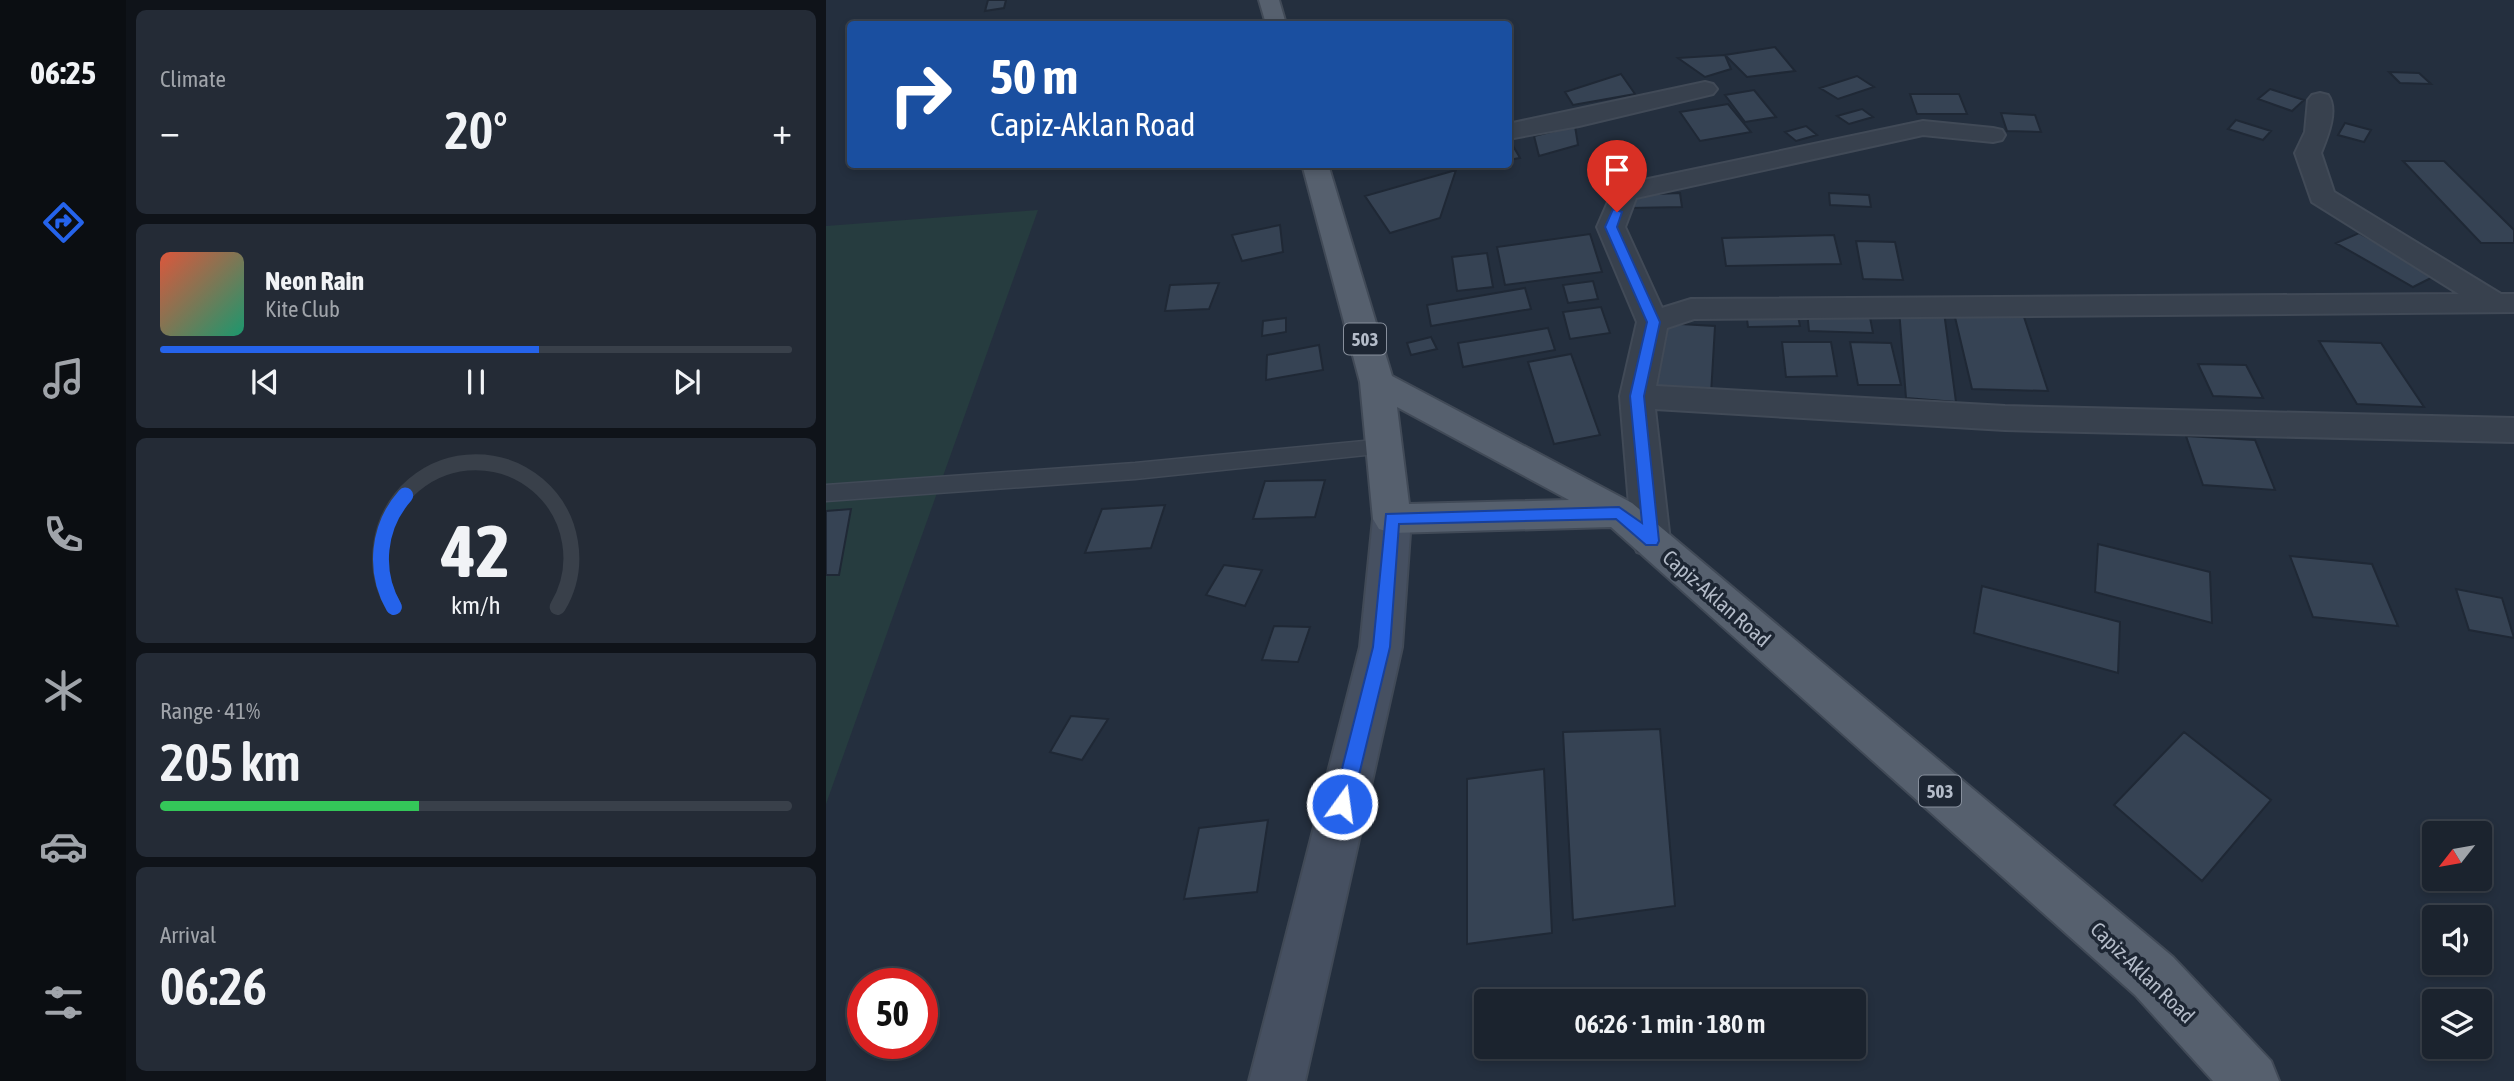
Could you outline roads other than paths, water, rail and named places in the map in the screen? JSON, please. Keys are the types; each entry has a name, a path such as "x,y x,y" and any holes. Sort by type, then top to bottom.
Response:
{"main road":[{"path":"1269,0 1275,21"},
{"name":"503","path":"1316,168 1377,382 1392,519"},
{"name":"503","path":"1377,382 1635,527"},
{"path":"1277,1081 1381,647 1392,519 1635,527"},
{"name":"Capiz-Aklan Road","path":"1635,527 2154,976 2250,1081"}],"street":[{"path":"1512,131 1579,119 1705,89"},
{"path":"2320,100 2317,132 2308,153 2322,195 2505,303"},
{"path":"1635,527 1637,396 1653,322 1611,227 1625,192 1923,128 1993,135"},
{"path":"1653,322 1690,309 2505,303"},
{"path":"1637,396 2005,418 2514,430"}],"lane":[{"path":"826,493 1135,471 1385,446"}]}
